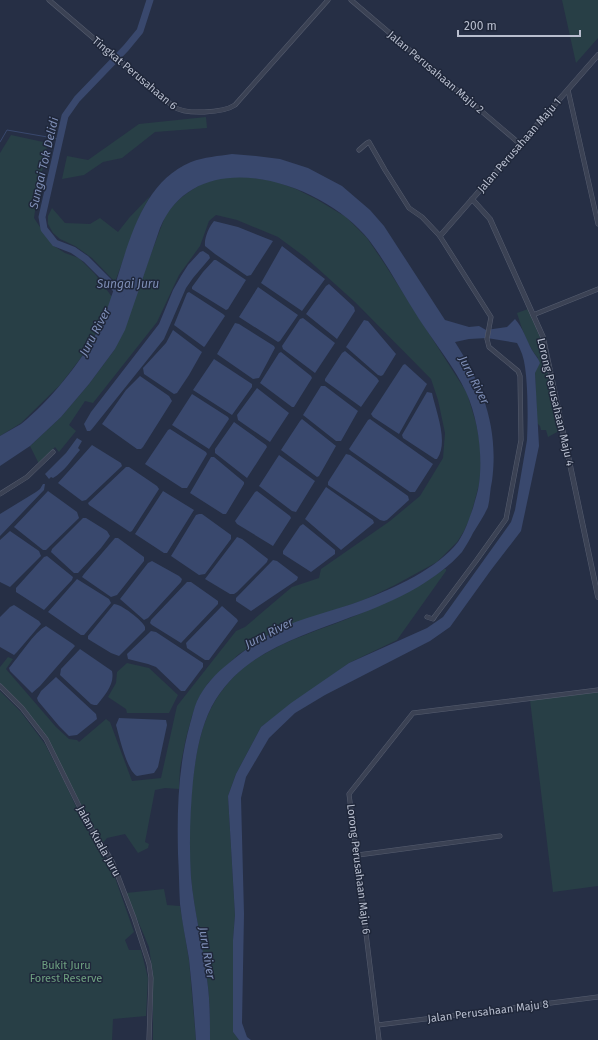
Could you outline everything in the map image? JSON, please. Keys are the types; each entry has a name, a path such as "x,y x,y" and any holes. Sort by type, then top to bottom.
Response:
{"street":[{"name":"Tingkat Perusahaan 6","path":"49,0 178,110 191,112 227,110 235,105 328,0"},
{"name":"Jalan Perusahaan Maju 2","path":"351,0 520,144"},
{"name":"Jalan Perusahaan Maju 1","path":"440,236 598,55"},
{"path":"568,90 598,224"},
{"path":"359,150 369,142 410,208 422,217 440,236 491,317 486,339 489,347 518,371 520,376 521,440 506,518 433,619 427,617"},
{"name":"Lorong Perusahaan Maju 4","path":"472,199 490,219 543,337 598,597"},
{"path":"533,315 598,289"},
{"path":"0,494 27,476 53,452"},
{"name":"Jalan Kuala Juru","path":"0,686 22,708 46,739 86,820 111,859 134,918 149,964 151,978 149,1040"},
{"name":"Lorong Perusahaan Maju 6","path":"379,1040 358,855 349,794 413,713 598,690"},
{"path":"358,855 500,836"},
{"name":"Jalan Perusahaan Maju 8","path":"378,1025 598,997"}],"green space":[{"path":"562,0 598,0 598,38 576,63"},
{"path":"206,117 207,128 155,132 122,158 103,162 84,175 62,179 67,156 88,160 139,124"},
{"path":"11,135 48,143 38,190 34,218 54,246 65,253 79,258 95,274 112,297 99,328 80,359 60,385 21,423 0,436 0,153"},
{"path":"248,177 274,181 296,189 316,199 346,217 367,238 467,393 476,423 480,444 481,466 479,485 470,518 464,531 457,542 437,562 364,600 276,630 239,654 208,683 198,699 192,716 180,768 179,789 165,788 155,790 145,842 149,844 148,848 138,853 125,834 107,838 103,843 87,818 47,737 23,706 0,683 0,667 8,657 13,659 6,669 56,727 69,739 77,740 79,742 106,719 110,722 132,781 161,778 177,706 236,631 245,627 292,587 319,578 321,569 390,521 420,496 443,458 445,433 438,400 431,379 355,302 305,257 278,237 237,220 216,215 209,221 200,246 179,275 157,322 93,403 85,401 69,425 76,431 59,452 55,447 39,464 30,446 61,417 89,384 115,349 166,214 176,202 194,188 220,178"},
{"path":"150,196 139,217 115,282 92,258 75,246 60,239 53,233 48,224 48,216 52,208 65,223 90,224 100,218 118,232"},
{"path":"528,309 541,340 559,431 548,437 546,430 541,430 537,423 535,373 538,358 528,342 517,313"},
{"path":"446,569 446,571 397,640 349,663 261,727 236,774 228,796 235,915 233,940 233,1032 239,1040 210,1040 208,987 192,891 189,840 193,774 201,734 211,708 216,699 235,675 259,657 293,640 367,611 418,585"},
{"path":"127,663 149,668 178,695 169,713 127,713 126,709 108,697 116,683 117,672"},
{"name":"Bukit Juru Forest Reserve","path":"0,691 21,712 45,744 84,824 112,869 134,932 125,940 129,950 141,950 148,978 146,1016 113,1019 112,1040 0,1040"},
{"path":"598,692 598,886 553,892 530,700"},
{"path":"164,889 167,905 180,906 189,960 196,1040 153,1040 153,975 149,947 126,893"}],"water":[{"name":"Sungai Juru","path":"232,154 280,159 308,168 342,186 370,210 384,226 445,320 469,327 479,326 486,330 507,327 515,319 540,363 535,373 539,446 521,531 450,627 430,641 325,695 295,713 269,738 246,777 241,798 244,914 242,1023 247,1037 251,1040 239,1040 233,1032 233,940 235,915 228,796 236,774 261,727 291,703 349,663 427,628 443,617 511,522 515,510 527,440 528,403 525,364 517,343 487,338 469,339 455,342 474,375 487,408 491,425 494,462 488,507 462,552 436,575 402,596 368,611 313,631 276,647 259,657 228,682 216,699 206,718 200,738 194,770 191,805 191,877 209,994 210,1017 210,1040 196,1040 189,959 180,904 178,821 179,789 183,756 190,724 200,695 220,671 245,650 269,634 285,626 352,604 388,590 414,577 439,561 458,542 465,530 477,493 480,473 480,449 474,413 466,392 450,364 419,319 369,240 348,219 322,201 292,188 261,179 230,178 202,185 178,201 160,228 125,330 115,349 89,384 61,417 30,446 0,466 0,436 21,424 54,392 75,367 99,328 108,307 132,235 142,212 154,191 170,174 191,162"},
{"path":"214,221 238,227 273,241 251,275 247,276 205,246 207,233"},
{"path":"282,246 325,279 302,311 261,283"},
{"path":"203,251 209,255 210,258 186,288 164,339 92,429 87,431 84,424 91,412 159,324 173,290 181,276 188,265 200,252"},
{"path":"214,260 246,280 226,310 192,289 203,272"},
{"path":"329,284 354,307 355,311 337,339 306,314"},
{"path":"258,287 298,315 278,342 239,317"},
{"path":"189,292 225,316 204,347 174,325 187,293"},
{"path":"303,318 335,343 315,373 283,349 282,346 300,319"},
{"path":"364,320 368,321 396,354 381,376 346,347"},
{"path":"235,323 239,324 275,348 259,378 253,379 217,354"},
{"path":"173,330 202,352 177,393 174,394 144,374 143,368 166,343"},
{"path":"345,351 379,381 361,407 325,381 342,353"},
{"path":"281,352 312,378 294,407 260,383"},
{"path":"214,359 252,384 252,387 232,415 193,390"},
{"path":"405,364 427,384 399,434 373,417 371,414"},
{"path":"140,376 169,396 172,401 143,447 141,449 137,449 102,424 126,390"},
{"path":"321,386 325,386 358,411 341,441 336,441 303,415"},
{"path":"257,388 289,413 270,442 238,420 237,415"},
{"path":"427,392 432,393 442,436 442,444 437,459 403,438 402,435"},
{"path":"192,394 229,419 209,449 172,425"},
{"path":"302,419 336,446 317,477 281,450"},
{"path":"370,419 433,464 415,492 410,492 349,449"},
{"path":"234,422 267,447 247,478 215,453 215,449"},
{"path":"170,429 207,454 187,488 182,488 145,464"},
{"path":"77,438 82,441 78,448 80,450 61,472 49,479 45,474 66,453"},
{"path":"92,445 121,463 122,466 86,500 82,501 58,483"},
{"path":"346,454 350,455 408,496 409,500 384,521 380,520 328,485 328,482"},
{"path":"279,455 315,481 296,512 292,511 259,486"},
{"path":"211,457 214,457 244,482 226,514 223,514 190,493"},
{"path":"126,467 129,467 157,486 159,489 130,532 88,503"},
{"path":"43,484 45,484 44,490 0,536 0,514 36,492"},
{"path":"326,487 373,520 374,523 341,550 305,519"},
{"path":"48,491 77,512 79,518 46,550 43,550 14,527"},
{"path":"163,491 194,510 167,553 164,553 135,534"},
{"path":"257,491 291,518 273,546 237,524 235,521"},
{"path":"202,514 231,535 231,539 205,574 199,575 171,556 196,515"},
{"path":"83,518 86,518 107,531 110,536 78,573 74,573 51,552 52,549"},
{"path":"303,524 335,550 335,554 311,572 283,554 283,551 300,526"},
{"path":"10,531 39,551 41,556 10,587 0,582 0,540"},
{"path":"237,537 242,539 268,559 267,562 237,592 230,594 205,579"},
{"path":"115,538 118,538 144,557 144,561 117,595 111,597 82,577"},
{"path":"47,556 73,577 72,580 44,610 16,592 16,588 44,557"},
{"path":"273,560 277,561 298,577 297,580 251,611 236,601 236,598"},
{"path":"152,561 182,579 181,582 148,618 144,620 120,599 148,563"},
{"path":"77,579 109,599 111,603 84,635 81,635 48,612"},
{"path":"187,582 191,582 218,601 218,604 181,643 150,623 151,620"},
{"path":"114,604 131,613 140,620 145,627 145,630 119,656 111,653 88,639 88,636"},
{"path":"14,605 39,621 41,624 14,655 0,647 0,617"},
{"path":"222,606 238,621 209,660 205,660 187,648 186,643"},
{"path":"46,626 75,646 32,693 10,671 9,668 37,633"},
{"path":"151,631 156,632 203,663 203,667 185,691 181,691 156,667 128,659 127,654"},
{"path":"80,649 112,671 113,676 111,685 97,705 91,704 60,675 61,669"},
{"path":"56,677 96,714 97,719 77,735 69,736 38,701 37,698 41,691"},
{"path":"119,718 166,720 167,725 158,767 154,773 137,776 133,773 124,753 116,725"}],"waterway":[{"name":"Sungai Tok Delidi","path":"121,294 86,259 73,250 55,243 44,229 42,217 65,116 77,99 126,48 140,31 150,0"},
{"path":"0,142 7,130 59,139"}],"water label":[{"name":"Juru River","path":"95,332"},
{"name":"Juru River","path":"474,380"},
{"name":"Juru River","path":"269,633"},
{"name":"Juru River","path":"207,953"}]}
